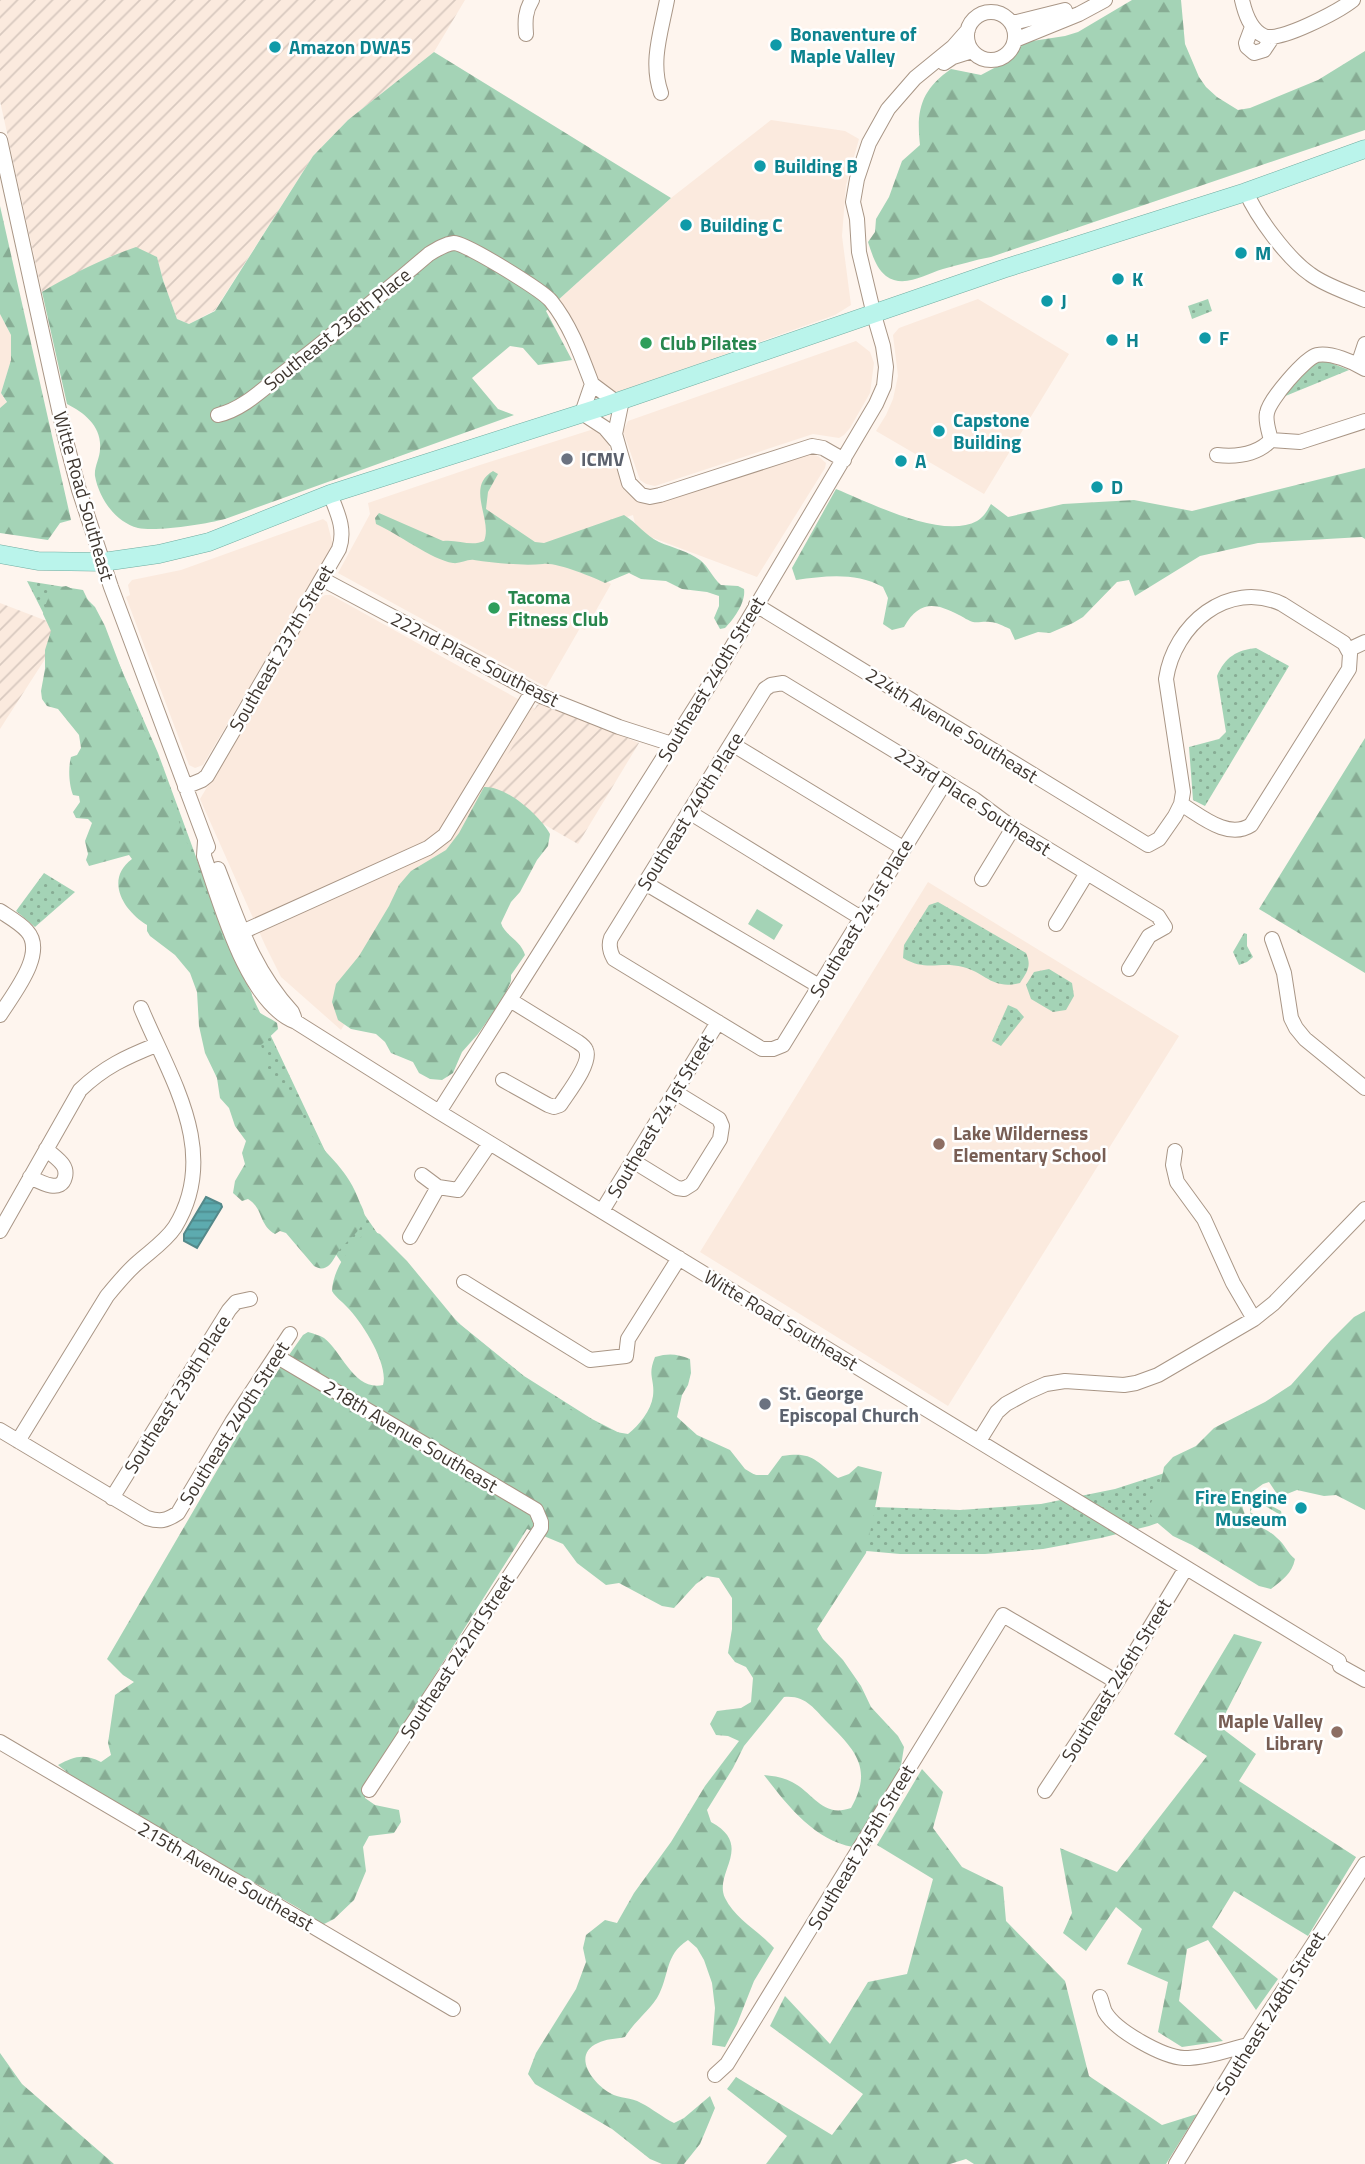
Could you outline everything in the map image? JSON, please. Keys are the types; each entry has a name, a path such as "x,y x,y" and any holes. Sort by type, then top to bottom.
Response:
{"main road":[{"path":"0,554 38,561 103,562 171,551 209,541 330,494 582,414 1003,269 1246,192 1365,149"}],"street":[{"path":"526,34 525,18 532,0"},
{"path":"661,93 656,80 655,59 667,0"},
{"path":"972,0 975,13 968,42 972,51 981,58 997,59 1007,54 1015,40 1014,27 986,0"},
{"path":"970,25 987,12 1017,22 1054,14 1089,0"},
{"path":"1015,40 1079,14 1105,0"},
{"path":"1242,0 1262,33 1264,50 1254,53 1246,43 1262,33 1320,19 1353,0"},
{"name":"Southeast 240th Street","path":"439,1112 672,744 867,421 884,386 885,356 859,252 853,202 857,179 869,143 888,109 915,78 953,47 970,25"},
{"name":"Southeast 240th Street","path":"857,219 871,162 894,116 914,91 938,68 953,57 972,51"},
{"name":"Witte Road Southeast","path":"0,140 65,437 103,562 205,841 242,932 260,970 292,1012 296,1022"},
{"path":"1246,192 1257,215 1298,264 1323,282 1365,300"},
{"name":"Southeast 236th Place","path":"218,415 228,413 247,401 348,324 429,254 454,243 472,249 549,298 569,328 592,384"},
{"path":"1271,440 1266,419 1270,404 1304,363 1315,355 1322,355 1361,367 1365,344"},
{"path":"616,442 619,401 592,384 582,414 605,428 616,442 631,487 642,495 660,495 812,446 823,448 844,460"},
{"path":"1217,455 1241,456 1263,447 1271,440 1300,442 1365,421"},
{"name":"Southeast 237th Street","path":"185,787 207,776 342,541 341,523 330,494"},
{"name":"222nd Place Southeast","path":"322,579 532,692 619,727 672,744"},
{"path":"1250,598 1273,600 1340,639 1349,650 1349,669 1251,825 1240,831 1231,830 1181,804 1183,783 1166,679 1177,645 1190,625 1206,612 1228,602 1250,598"},
{"name":"224th Avenue Southeast","path":"756,605 1148,845 1159,839 1181,804"},
{"path":"1349,650 1365,642"},
{"name":"Southeast 240th Place","path":"718,1022 614,959 609,943 765,689 776,683"},
{"name":"223rd Place Southeast","path":"776,683 788,684 974,799 1013,828 1158,916 1165,927 1149,936 1129,969"},
{"path":"214,885 220,891 233,922 242,932 437,842 445,835 532,692"},
{"path":"732,744 903,848"},
{"name":"Southeast 241st Place","path":"718,1022 762,1049 783,1045 945,782"},
{"path":"689,812 861,918"},
{"path":"982,878 1013,828"},
{"name":"Witte Road Southeast","path":"205,841 204,856 233,939 251,976 286,1018 1339,1661 1340,1666 1365,1681"},
{"path":"1056,924 1087,873"},
{"path":"645,883 819,986"},
{"path":"0,911 25,929 34,943 34,954 0,1014"},
{"path":"1272,939 1284,973 1296,1028 1305,1039 1365,1088"},
{"path":"503,1080 554,1107 560,1105 585,1065 587,1056 585,1048 578,1042 510,1000"},
{"path":"18,1441 107,1296 174,1227 191,1188 195,1161 184,1107 141,1007"},
{"name":"Southeast 241st Street","path":"602,1211 718,1022"},
{"path":"0,1231 80,1090 97,1074 121,1059 156,1045"},
{"path":"633,1161 677,1188 684,1188 692,1184 720,1139 722,1126 719,1119 675,1092"},
{"path":"422,1175 439,1187 458,1190 490,1143"},
{"path":"30,1177 46,1185 55,1186 64,1180 66,1174 63,1166 46,1149"},
{"path":"1175,1151 1173,1164 1177,1182 1204,1219 1233,1283 1254,1319"},
{"path":"410,1237 439,1187"},
{"path":"979,1441 997,1412 1006,1404 1046,1384 1065,1381 1124,1385 1136,1383 1158,1375 1254,1319 1274,1303 1365,1209"},
{"path":"464,1282 590,1360 626,1356 628,1339 679,1258"},
{"name":"Southeast 239th Place","path":"112,1498 229,1310 236,1303 250,1300"},
{"name":"Southeast 240th Street","path":"112,1498 147,1518 158,1521 167,1520 178,1513 232,1422 290,1334"},
{"name":"218th Avenue Southeast","path":"276,1356 536,1510 541,1522"},
{"path":"0,1430 112,1498"},
{"name":"Southeast 242nd Street","path":"369,1790 541,1528 541,1522"},
{"name":"Southeast 246th Street","path":"1045,1791 1117,1682 1186,1567"},
{"name":"Southeast 245th Street","path":"715,2075 727,2064 1003,1615 1117,1682"},
{"name":"Witte Road Southeast","path":"1339,1661 1346,1658 1365,1670"},
{"name":"215th Avenue Southeast","path":"0,1742 453,2009"},
{"name":"Southeast 248th Street","path":"1176,2164 1248,2045 1365,1864"},
{"path":"1100,1997 1105,2012 1115,2024 1163,2053 1182,2058 1207,2056 1248,2045"}],"shaded area":[{"path":"0,0 465,0 434,52 348,120 313,156 215,310 189,324 177,319 157,257 111,256 42,292 0,101"},
{"path":"771,120 845,131 859,139 846,185 842,236 851,305 835,315 611,395 603,394 576,324 557,301 671,198"},
{"path":"978,299 1069,354 984,494 876,431 893,399 898,376 893,335 899,328"},
{"path":"0,314 11,335 11,360 1,393 7,403 0,408"},
{"path":"856,341 870,352 874,363 870,393 844,435 839,438 813,434 655,486 640,480 623,431 628,421"},
{"path":"597,428 608,443 624,490 643,503 652,504 808,454 818,456 826,463 757,577 637,532 633,515 538,547 492,544 581,567 611,584 585,630 580,628 546,687 338,573 370,514 368,503"},
{"path":"323,519 327,522 333,545 203,765 195,768 189,765 126,597 130,595 128,585 132,580 181,570"},
{"path":"331,595 536,709 341,1030 281,977 200,799 320,598"},
{"path":"0,603 65,628 0,729"},
{"path":"542,703 639,743 578,844 486,791 537,705"},
{"name":"Lake Wilderness Elementary School","path":"928,882 1179,1036 948,1406 700,1252"}],"green space":[{"path":"1132,0 1181,0 1185,44 1199,77 1217,97 1238,110 1250,108 1318,80 1365,51 1365,130 991,257 907,281 893,280 886,276 877,265 868,242 875,232 876,219 889,197 902,161 920,145 920,111 933,85 951,69 981,75 996,67 1005,49 1012,44 1078,32"},
{"path":"434,52 671,198 546,311 572,360 538,365 523,348 510,346 472,378 498,409 514,415 225,519 157,529 138,528 122,520 104,501 97,484 95,473 100,441 95,427 86,416 67,404 42,292 88,267 136,247 157,257 177,319 189,324 215,311 313,156 348,120"},
{"path":"0,206 71,520 60,523 48,540 0,533 0,408 7,402 1,393 11,360 11,335 0,314"},
{"path":"1208,299 1212,311 1192,319 1188,306"},
{"path":"1322,361 1349,370 1283,397 1305,371"},
{"path":"1365,468 1365,539 1362,537 1258,543 1200,556 1135,596 1129,580 1117,582 1083,617 1073,623 1050,633 1038,632 1015,640 1010,629 1000,624 973,622 935,606 921,608 904,627 892,630 883,624 888,598 883,587 851,577 796,580 792,568 836,489 926,523 962,526 977,521 991,504 1008,517 1063,504 1134,500 1192,511"},
{"path":"493,471 498,474 488,492 486,509 535,542 544,543 624,515 659,542 700,560 721,585 744,589 739,610 725,628 720,629 714,618 719,606 719,596 707,592 682,589 666,581 641,579 629,573 605,583 574,570 549,564 471,560 453,563 435,557 376,524 375,518 379,513 443,541 484,541 486,533 481,486"},
{"path":"27,581 83,590 158,753 229,947 327,1155 347,1189 384,1243 441,1306 524,1376 592,1419 641,1444 875,1507 960,1510 1041,1504 1115,1489 1177,1469 1313,1449 1191,1511 1149,1526 1101,1538 1043,1549 985,1554 900,1554 844,1549 734,1526 344,1266 319,1230 67,660"},
{"path":"66,586 81,593 95,607 105,626 223,938 251,992 254,1008 277,1023 278,1029 261,1045 271,1079 299,1101 307,1128 344,1172 363,1210 365,1218 360,1228 324,1268 314,1266 286,1233 280,1231 275,1234 270,1230 253,1203 248,1199 242,1201 233,1193 235,1181 245,1164 242,1153 246,1141 235,1126 229,1108 220,1098 217,1078 205,1053 199,1026 197,992 190,973 175,955 150,936 147,925 131,912 120,895 119,876 132,859 129,855 89,866 86,860 88,854 85,841 92,823 88,819 76,818 73,812 80,802 79,796 73,795 69,776 71,757 77,755 81,748 79,735 58,709 47,706 41,691 45,650 51,631 43,614 53,592"},
{"path":"1256,648 1289,666 1205,806 1193,800 1189,747 1219,739 1226,732 1217,676 1232,656"},
{"path":"1365,738 1365,973 1259,909"},
{"path":"484,787 503,791 531,811 550,834 548,846 511,902 501,923 525,955 511,975 503,999 462,1052 453,1073 442,1080 430,1079 419,1073 413,1062 391,1053 385,1042 376,1034 351,1029 338,1020 332,1002 336,984 359,956 399,885 411,871 446,850 459,833"},
{"path":"44,873 75,892 35,927 16,911"},
{"path":"938,902 1026,953 1029,965 1020,983 996,983 963,967 919,964 903,958 904,945 929,905"},
{"path":"757,909 783,925 774,940 748,924"},
{"path":"1244,933 1247,934 1247,946 1253,957 1239,965 1233,952"},
{"path":"1049,969 1072,983 1074,996 1066,1010 1053,1012 1031,999 1026,985 1034,972"},
{"path":"1008,1005 1017,1009 1024,1017 1001,1046 992,1041"},
{"path":"369,1230 380,1234 407,1261 459,1324 555,1402 616,1432 628,1434 647,1412 653,1396 651,1373 655,1357 677,1355 690,1359 691,1373 677,1417 697,1435 730,1450 745,1469 755,1475 768,1475 782,1456 792,1455 813,1458 838,1478 849,1474 858,1466 882,1472 866,1553 817,1629 861,1686 871,1707 898,1736 904,1747 900,1772 853,1847 826,1837 802,1820 764,1775 789,1780 819,1803 833,1810 841,1810 851,1808 857,1794 861,1782 858,1761 847,1743 814,1708 798,1698 784,1697 744,1746 707,1810 711,1822 724,1831 730,1840 732,1850 724,1879 725,1898 735,1912 774,1948 754,1981 725,2047 712,2045 715,2008 712,1983 704,1960 688,1940 671,1959 657,1998 625,2037 601,2042 590,2048 586,2054 587,2069 603,2088 614,2095 637,2101 674,2123 710,2096 715,2108 700,2144 684,2164 662,2164 650,2159 612,2129 535,2084 528,2074 536,2053 576,1989 586,1962 583,1948 586,1935 605,1920 617,1923 705,1786 739,1741 716,1735 710,1724 717,1711 741,1708 751,1702 753,1678 746,1667 735,1662 728,1653 732,1629 732,1598 719,1578 707,1576 674,1608 662,1606 619,1583 606,1585 577,1563 563,1544 527,1529 365,1786 365,1798 375,1805 399,1810 401,1822 394,1833 369,1836 363,1847 366,1871 354,1900 334,1919 322,1925 310,1919 300,1909 78,1781 58,1765 79,1757 101,1762 111,1755 108,1743 115,1695 134,1682 107,1659 261,1395 303,1335 308,1332 324,1338 357,1377 373,1385 383,1385 382,1366 373,1344 353,1314 332,1291 344,1257"},
{"path":"1365,1311 1365,1510 1336,1495 1324,1496 1297,1490 1279,1497 1269,1482 1242,1499 1245,1515 1249,1520 1277,1538 1295,1559 1289,1573 1271,1589 1259,1586 1173,1536 1154,1520 1149,1507 1161,1482 1164,1467 1173,1457 1196,1446 1214,1428 1265,1402 1291,1385 1354,1317"},
{"path":"1256,1498 1281,1511 1282,1516 1257,1501 1250,1512"},
{"path":"1250,1512 1275,1528 1258,1521"},
{"path":"1234,1634 1262,1642 1219,1726 1256,1754 1239,1781 1356,1857 1308,1936 1234,1891 1212,1927 1278,1979 1256,2010 1208,1940 1187,1949 1179,2001 1223,2041 1182,2047 1158,2032 1168,1982 1127,1964 1142,1929 1116,1907 1086,1951 1063,1933 1072,1913 1060,1848 1117,1872 1207,1756 1174,1734"},
{"path":"922,1769 943,1792 933,1828 962,1867 1003,1887 1006,1921 1065,1981 1089,2076 1162,2125 1197,2114 1166,2164 974,2164 966,2159 950,2164 766,2164 787,2136 727,2089 736,2077 832,2135 863,2094 770,2026 785,1996 830,2044 868,1982 907,1974 933,1879 877,1845"},
{"path":"0,2053 22,2084 114,2164 0,2164"}],"water":[{"path":"206,1197 222,1207 197,1248 184,1241 184,1234"}],"place":[{"name":"Bonaventure of Maple Valley","path":"776,45"},
{"name":"Amazon DWA5","path":"275,47"},
{"name":"Building B","path":"760,166"},
{"name":"Building C","path":"686,225"},
{"name":"M","path":"1241,253"},
{"name":"K","path":"1118,279"},
{"name":"J","path":"1047,301"},
{"name":"F","path":"1205,338"},
{"name":"H","path":"1112,340"},
{"name":"Club Pilates","path":"646,343"},
{"name":"Capstone Building","path":"939,431"},
{"name":"ICMV","path":"567,459"},
{"name":"A","path":"901,461"},
{"name":"D","path":"1097,487"},
{"name":"Tacoma Fitness Club","path":"494,608"},
{"name":"Lake Wilderness Elementary School","path":"939,1144"},
{"name":"St. George Episcopal Church","path":"765,1404"},
{"name":"Fire Engine Museum","path":"1301,1508"},
{"name":"Maple Valley Library","path":"1337,1732"}]}
